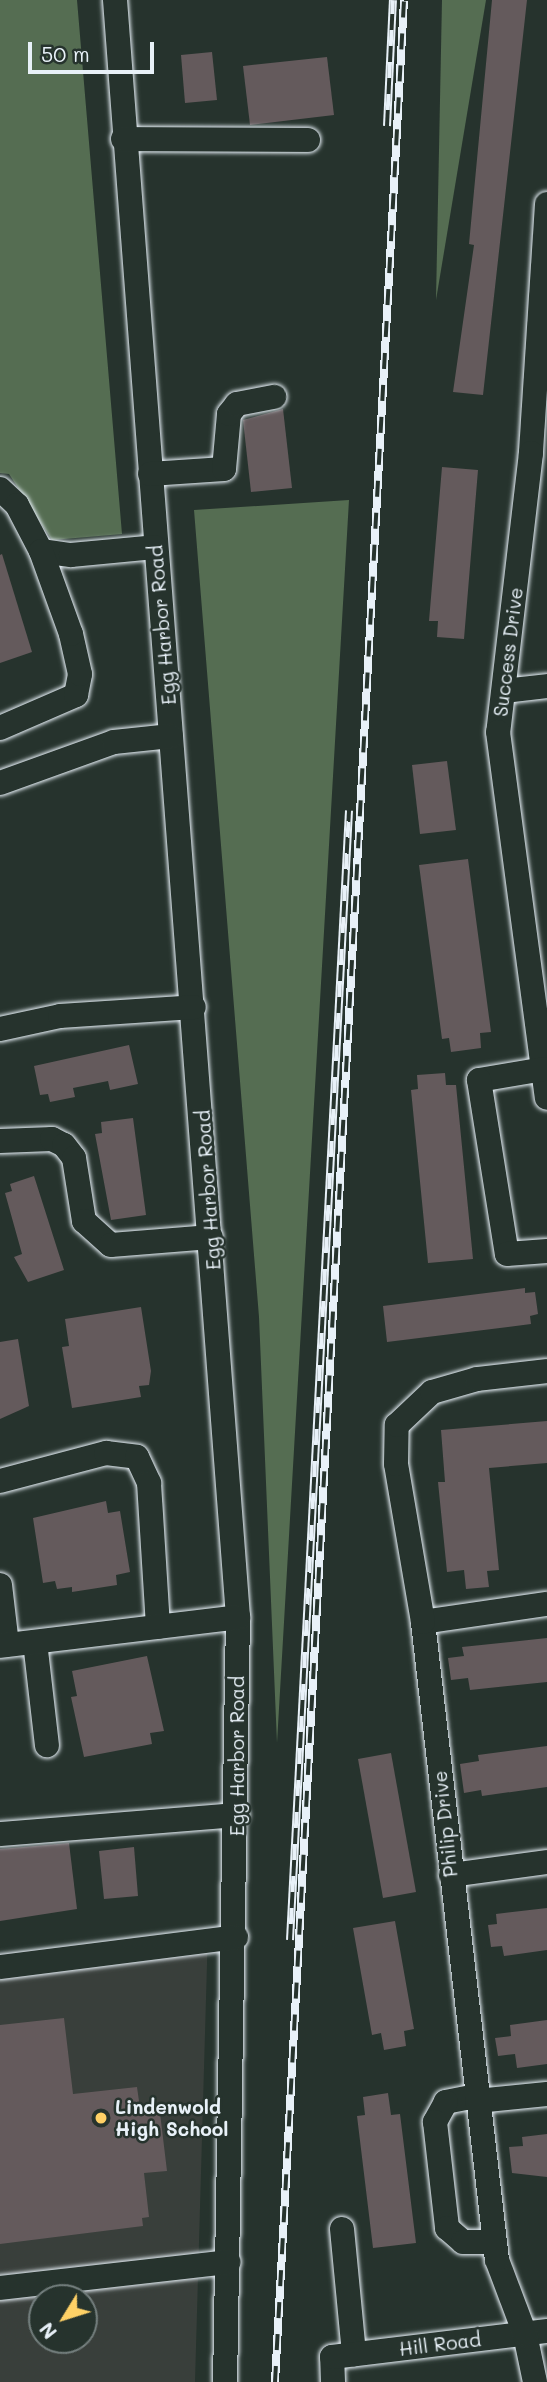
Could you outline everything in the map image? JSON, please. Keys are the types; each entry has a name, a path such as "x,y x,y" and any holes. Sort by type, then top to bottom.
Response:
{"street":[{"name":"Egg Harbor Road","path":"115,0 123,139 194,1007 238,1617 236,1937 225,2382"},
{"path":"123,139 308,140"},
{"name":"Success Drive","path":"547,204 539,451 498,732 536,929 547,1098"},
{"path":"150,474 224,469 229,414 237,404 274,397"},
{"path":"0,489 17,505 40,551 71,634 80,674 76,695 0,727"},
{"path":"40,551 71,555 155,547"},
{"path":"504,691 547,686"},
{"path":"0,783 114,741 171,736"},
{"path":"0,1029 60,1016 194,1007"},
{"path":"544,1069 479,1080 507,1254 547,1251"},
{"path":"0,1141 52,1139 64,1144 74,1158 84,1221 111,1245 211,1237"},
{"name":"Philip Drive","path":"535,2382 536,2332 495,2242 423,1622 397,1464 397,1425 432,1392 477,1379 547,1371"},
{"path":"0,1481 106,1453 138,1457 149,1483 158,1627"},
{"path":"0,1585 3,1646 238,1617"},
{"path":"423,1622 547,1604"},
{"path":"35,1642 47,1745"},
{"path":"0,1834 237,1815"},
{"path":"451,1875 547,1862"},
{"path":"0,1967 236,1937"},
{"path":"495,2242 463,2242 447,2228 435,2122 446,2102 547,2094"},
{"path":"333,2382 343,2356 342,2229"},
{"path":"0,2288 229,2262"},
{"name":"Hill Road","path":"343,2356 536,2332"}],"shaded area":[{"name":"Lindenwold High School","path":"208,1929 195,2382 0,2382 0,1954"}],"green space":[{"path":"0,0 77,0 122,534 52,540 9,474 0,473"},
{"path":"442,0 486,0 436,300"},
{"path":"349,500 277,1743 259,1317 194,510"}],"building":[{"path":"492,0 527,0 483,395 453,392 474,245 469,244"},
{"path":"212,52 217,100 185,103 181,55"},
{"path":"327,57 334,115 250,125 243,66"},
{"path":"283,409 292,488 251,492 243,420"},
{"path":"442,467 478,470 464,639 437,637 438,621 429,621"},
{"path":"2,554 32,652 0,663 0,555"},
{"path":"447,761 456,830 420,834 412,765"},
{"path":"468,859 491,1032 480,1033 481,1048 451,1052 449,1038 442,1039 419,865"},
{"path":"129,1045 138,1084 110,1090 108,1081 73,1088 75,1097 50,1102 48,1094 40,1095 34,1066"},
{"path":"445,1073 446,1085 456,1085 473,1259 428,1263 411,1090 418,1089 417,1075"},
{"path":"133,1118 146,1215 111,1220 95,1134 102,1133 101,1122"},
{"path":"34,1176 64,1270 28,1282 14,1257 22,1254 5,1193 12,1191 10,1184"},
{"path":"525,1288 525,1293 535,1292 538,1314 530,1316 531,1324 387,1342 383,1306"},
{"path":"141,1307 151,1371 149,1385 139,1386 141,1397 72,1408 62,1347 69,1346 65,1319"},
{"path":"18,1339 29,1406 0,1419 0,1342"},
{"path":"547,1421 547,1463 489,1468 499,1570 487,1571 489,1587 466,1589 464,1570 447,1572 438,1482 445,1482 441,1430"},
{"path":"106,1501 108,1513 120,1511 130,1572 116,1575 117,1585 72,1592 72,1587 57,1589 55,1581 43,1583 33,1518"},
{"path":"547,1638 547,1682 470,1690 468,1678 451,1680 448,1658 464,1656 462,1647"},
{"path":"147,1656 164,1731 150,1733 152,1744 84,1757 71,1697 77,1696 72,1671"},
{"path":"547,1746 547,1787 482,1796 481,1790 464,1793 460,1764 479,1761 478,1755"},
{"path":"391,1753 416,1892 383,1898 358,1759"},
{"path":"69,1843 77,1909 0,1921 0,1849"},
{"path":"134,1847 138,1896 104,1899 99,1851"},
{"path":"547,1908 547,1950 504,1956 502,1946 491,1947 488,1925 497,1924 496,1914"},
{"path":"395,1921 414,2029 404,2031 406,2046 384,2050 381,2033 372,2035 353,1928"},
{"path":"64,2018 73,2094 137,2087 141,2115 160,2113 167,2171 144,2173 149,2217 142,2218 143,2226 0,2244 0,2025"},
{"path":"547,2020 547,2064 517,2068 515,2054 498,2056 495,2038 511,2036 510,2025"},
{"path":"388,2093 391,2115 400,2114 416,2243 373,2248 357,2116 365,2115 363,2097"},
{"path":"547,2134 547,2177 512,2173 509,2147 523,2146 522,2137"}],"railway":[{"path":"387,126 393,0"},
{"path":"275,2382 404,0"},
{"path":"290,1940 349,811"}],"place":[{"name":"Lindenwold High School","path":"101,2118"}]}
